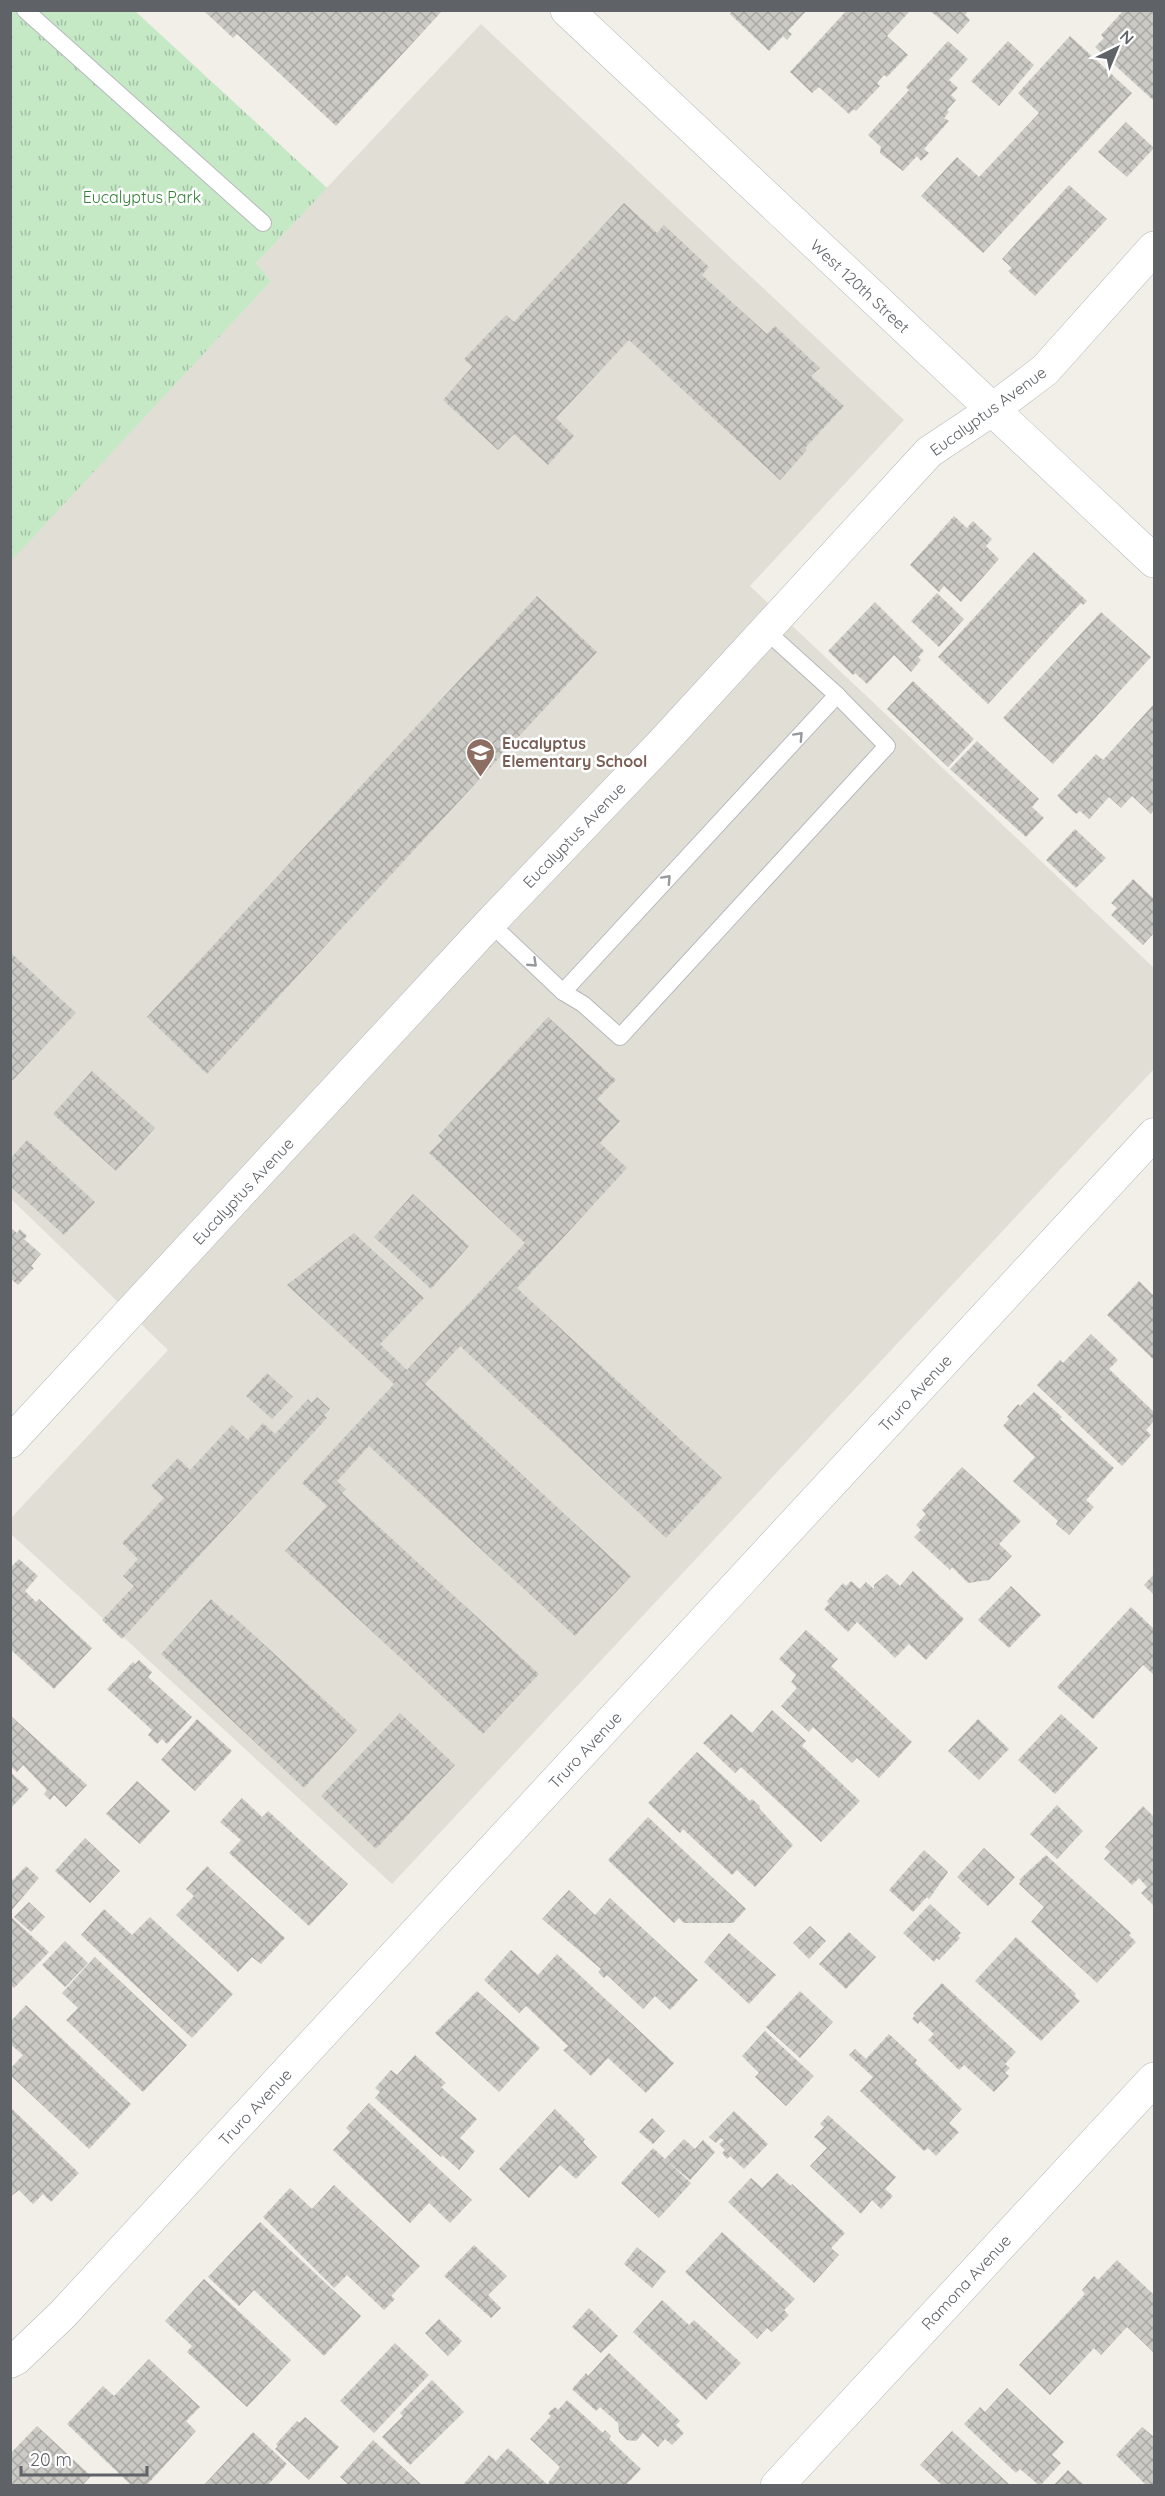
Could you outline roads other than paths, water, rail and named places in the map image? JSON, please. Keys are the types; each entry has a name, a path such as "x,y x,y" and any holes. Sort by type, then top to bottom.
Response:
{"main road":[{"name":"West 120th Street","path":"567,10 1155,561"},
{"name":"Eucalyptus Avenue","path":"992,410 1045,370 1155,248"},
{"name":"Ramona Avenue","path":"777,2486 1155,2079"}],"street":[{"name":"Eucalyptus Avenue","path":"10,1442 490,923 663,742 929,452 992,410"},
{"name":"Truro Avenue","path":"10,2362 16,2359 63,2314 1155,1134"}],"lane":[{"path":"25,10 263,223"},
{"path":"490,923 563,992 583,1004 620,1037 887,746 837,695 765,630"},
{"path":"563,992 837,695"}],"place":[{"name":"Eucalyptus Elementary School","path":"481,778"}],"park label":[{"name":"Eucalyptus Park","path":"142,197"}]}
